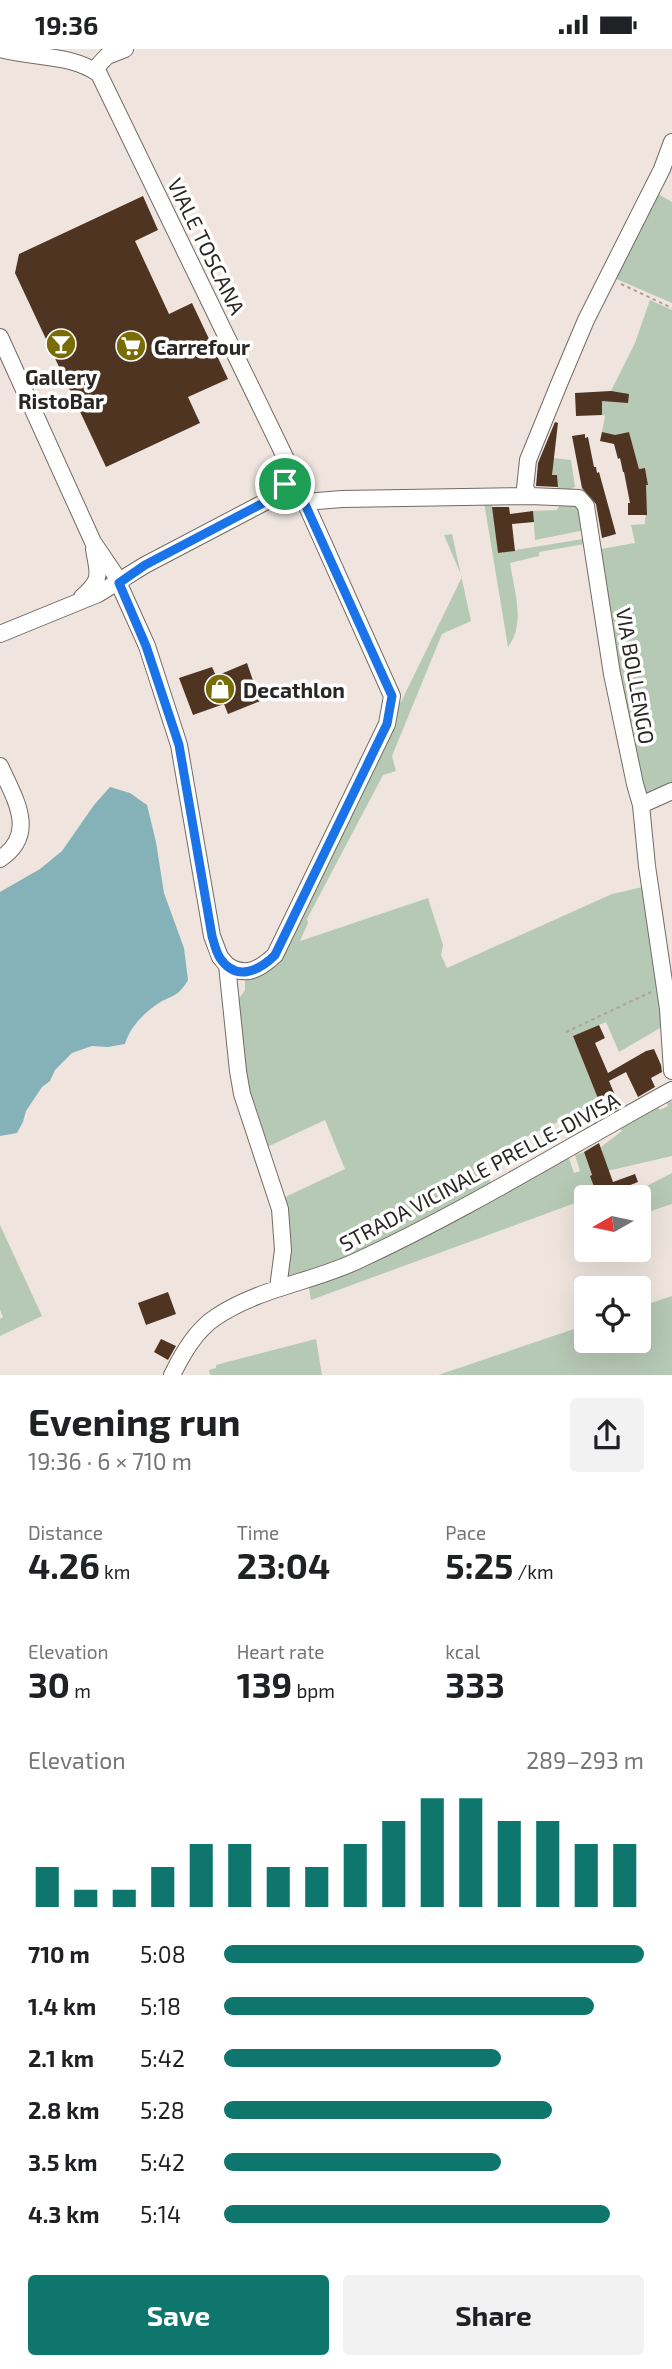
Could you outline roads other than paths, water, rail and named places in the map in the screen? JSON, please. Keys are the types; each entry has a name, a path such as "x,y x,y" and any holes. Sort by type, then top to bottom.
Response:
{"street":[{"path":"0,49 74,62 97,72 99,62 125,49"},
{"name":"VIALE TOSCANA","path":"97,72 285,457 288,469 285,484"},
{"path":"534,497 525,488 528,460 586,320 662,170 672,142"},
{"path":"0,337 93,542 119,583 146,646 179,745 212,936 220,957 227,965 239,971 255,971 275,955 387,724 393,702 304,502 285,484 267,501 145,565 119,583 98,594 0,633"},
{"name":"VIA BOLLENGO","path":"304,502 342,499 534,497 579,498 586,506 612,674 641,805 646,866 665,986 672,1071"},
{"path":"74,603 95,584 98,577 93,542"},
{"path":"0,767 22,821 20,836 14,849 0,859"},
{"path":"641,805 672,791"},
{"path":"227,965 237,1071 280,1209 283,1250 278,1288"},
{"name":"STRADA VICINALE PRELLE-DIVISA","path":"172,1375 186,1348 215,1318 247,1300 340,1269 418,1231 672,1090"}],"water":[{"path":"110,787 130,793 147,805 164,893 184,948 188,980 177,994 156,1005 140,1019 125,1044 92,1046 72,1053 42,1087 26,1111 17,1133 0,1136 0,892 40,869 62,851"}],"place":[{"name":"Gallery RistoBar","path":"61,344"},
{"name":"Carrefour","path":"131,346"},
{"name":"Decathlon","path":"220,689"}]}
